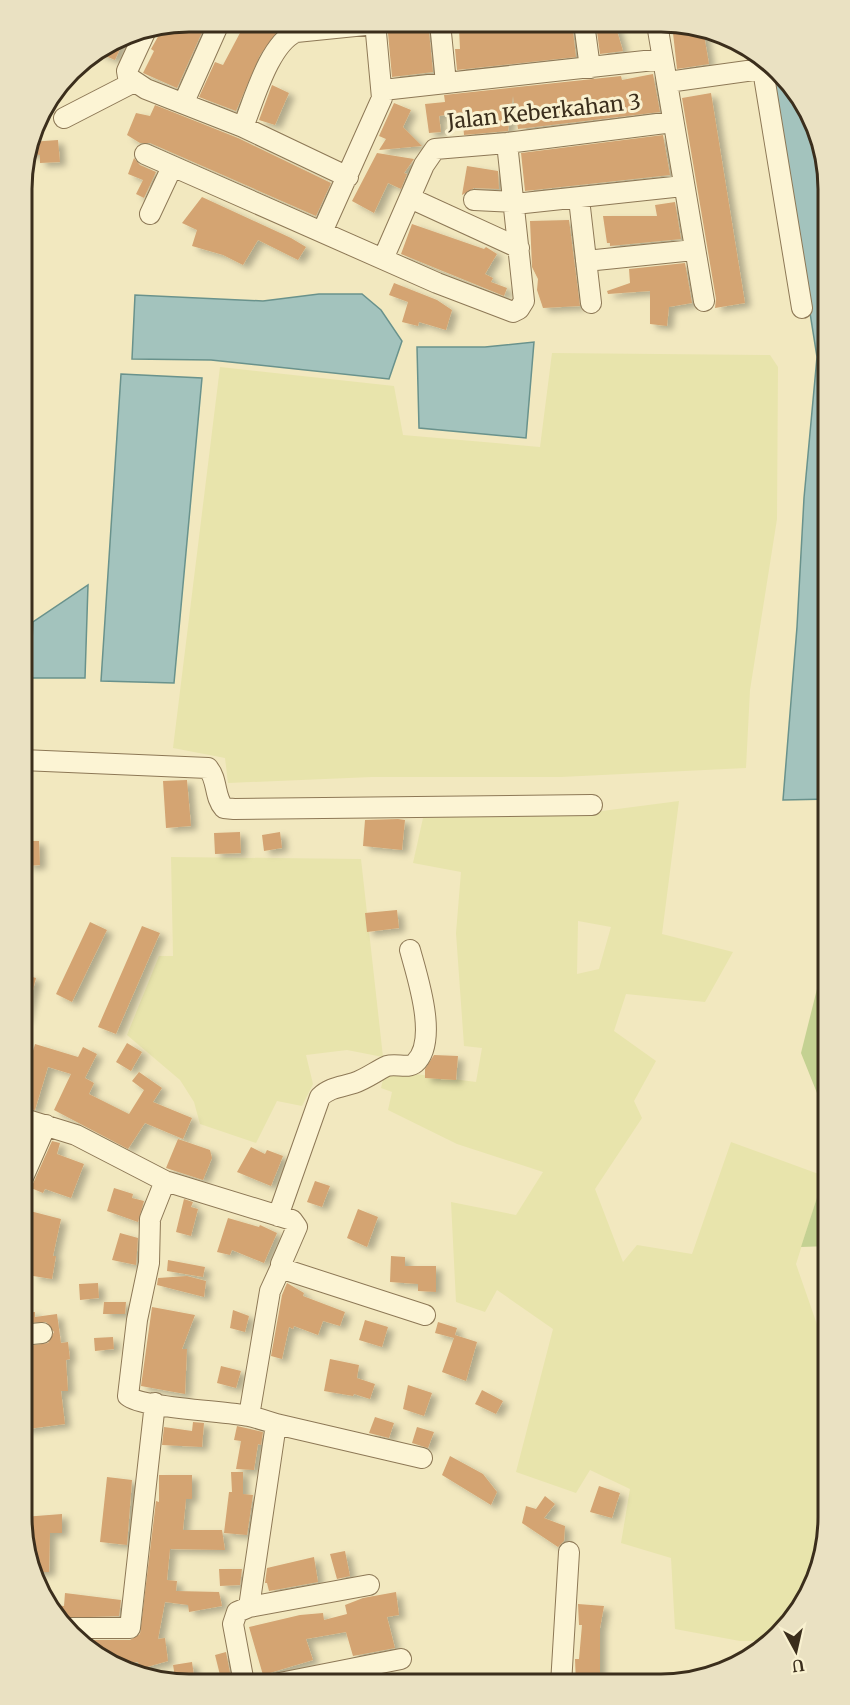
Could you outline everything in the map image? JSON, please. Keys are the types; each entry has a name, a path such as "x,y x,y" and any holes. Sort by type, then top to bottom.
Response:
{"street":[{"path":"184,102 215,32"},
{"path":"243,126 271,59 282,43 296,33 304,32"},
{"path":"322,232 380,106 383,90 376,32"},
{"path":"441,32 446,83"},
{"path":"585,32 590,68"},
{"path":"658,32 704,301"},
{"path":"142,39 128,71 128,77 134,82 243,126 348,177"},
{"path":"383,90 663,59"},
{"path":"668,82 759,66"},
{"path":"768,74 802,308"},
{"path":"64,118 134,82"},
{"name":"Jalan Keberkahan 3","path":"383,259 435,149 507,143 673,122"},
{"path":"145,154 383,259 513,312 524,303 507,143"},
{"path":"150,214 172,167"},
{"path":"474,200 515,203 579,199 683,186"},
{"path":"410,198 519,248"},
{"path":"579,199 591,303"},
{"path":"586,261 694,250"},
{"path":"32,760 208,768 214,775 218,802 224,808 234,809 592,805"},
{"path":"278,1216 320,1097 326,1091 369,1077 387,1066 411,1065 417,1060 422,1045 426,1012 410,950"},
{"path":"32,1121 76,1135 165,1181 295,1222 297,1227 270,1291 249,1416"},
{"path":"32,1157 46,1125"},
{"path":"165,1181 150,1219 149,1263 137,1320 128,1393 130,1398 249,1416 422,1458"},
{"path":"281,1267 332,1287 425,1315"},
{"path":"32,1334 42,1333"},
{"path":"79,1628 130,1628 155,1403"},
{"path":"249,1607 276,1424"},
{"path":"562,1674 569,1552"},
{"path":"242,1674 233,1624 237,1612 249,1607 369,1585"},
{"path":"325,1674 401,1659"}],"shaded area":[{"path":"552,353 770,355 778,367 777,519 750,690 746,768 561,777 372,777 228,783 225,758 173,748 220,367 394,386 403,435 540,447"},
{"path":"679,801 662,934 733,952 705,1002 626,994 614,1031 656,1061 634,1101 642,1118 595,1189 623,1262 637,1245 692,1254 731,1142 818,1174 818,1195 796,1264 818,1327 818,1526 810,1567 802,1586 778,1621 766,1621 766,1633 757,1641 740,1641 675,1629 671,1558 621,1543 630,1489 590,1470 576,1493 516,1472 553,1329 497,1290 485,1312 456,1302 451,1202 516,1215 543,1172 457,1144 388,1110 392,1092 381,1088 385,1070 476,1082 482,1048 464,1046 456,933 461,872 413,863 423,818 602,811","holes":["578,921 611,927 599,969 577,974"]},
{"path":"171,857 361,859 383,1057 347,1050 306,1055 313,1084 302,1106 277,1101 256,1143 200,1124 194,1102 180,1080 127,1035 159,956 173,956"}],"green space":[{"path":"818,985 818,1096 801,1053"},
{"path":"818,1195 818,1246 801,1247"}],"water":[{"path":"773,79 792,101 810,138 817,168 818,189 818,799 783,800 797,627 804,498 817,357"},
{"path":"319,294 362,294 381,310 402,341 389,379 211,360 132,359 135,295 263,301"},
{"path":"534,342 526,438 419,428 417,347 485,347"},
{"path":"121,374 202,378 174,683 101,681"},
{"path":"88,585 85,678 32,678 33,622"}],"building":[{"path":"202,32 177,88 143,73 154,51 151,49 159,35"},
{"path":"240,32 277,32 260,55 236,111 199,97 215,62 223,65"},
{"path":"388,32 429,32 433,72 392,77"},
{"path":"459,32 573,32 576,57 457,70 455,49 460,49"},
{"path":"597,32 617,32 623,51 600,54"},
{"path":"673,33 705,38 709,64 677,69"},
{"path":"121,47 115,60 105,56"},
{"path":"653,74 660,112 518,129 513,96 508,131 464,135 462,112 439,116 441,132 429,133 425,104 445,102 444,95 621,76 622,80"},
{"path":"272,85 289,93 275,125 259,120"},
{"path":"711,93 745,303 715,308 716,299 682,98"},
{"path":"394,103 411,110 403,127 422,146 379,150 386,139 379,136"},
{"path":"155,105 238,138 331,183 316,216 150,143 140,143 127,135 136,113 150,116"},
{"path":"663,135 670,175 525,191 521,153"},
{"path":"58,140 60,162 40,163 40,155 36,154 39,141"},
{"path":"377,153 414,159 404,173 407,174 401,189 388,183 374,213 352,201"},
{"path":"134,158 140,165 156,172 144,198 136,194 143,180 128,174"},
{"path":"467,166 498,171 499,189 474,188 462,195"},
{"path":"202,197 306,247 298,260 258,240 243,265 223,255 192,246 197,230 182,223"},
{"path":"675,202 681,239 610,246 610,243 607,243 603,216 657,216 655,205"},
{"path":"569,220 580,306 543,308 537,290 538,279 532,267 530,221"},
{"path":"412,224 484,249 486,247 497,254 485,274 493,278 491,282 507,288 504,296 401,254"},
{"path":"685,263 692,303 669,307 667,326 650,324 650,291 608,294 607,291 630,283 629,269"},
{"path":"394,283 437,300 452,310 446,330 419,322 418,326 402,322 408,302 389,295"},
{"path":"187,780 191,826 166,828 163,781"},
{"path":"365,820 405,820 402,850 363,846"},
{"path":"240,832 241,853 215,854 214,833"},
{"path":"280,832 282,848 264,851 262,835"},
{"path":"32,841 39,841 40,865 32,866"},
{"path":"397,910 399,928 367,932 365,913"},
{"path":"90,922 107,930 72,1002 56,994"},
{"path":"142,926 160,933 116,1034 98,1027"},
{"path":"32,977 36,978 32,993"},
{"path":"127,1043 142,1052 131,1071 116,1062"},
{"path":"35,1044 78,1057 83,1047 97,1054 85,1078 94,1083 89,1094 129,1114 144,1090 132,1081 139,1072 162,1088 153,1102 192,1118 183,1139 145,1123 128,1149 54,1110 71,1074 48,1067 35,1110 32,1109 32,1054"},
{"path":"434,1055 458,1056 456,1080 425,1078 425,1069"},
{"path":"178,1139 210,1150 212,1158 203,1180 166,1168"},
{"path":"52,1141 60,1143 57,1154 84,1164 71,1198 45,1189 43,1193 32,1188"},
{"path":"251,1147 265,1154 267,1150 283,1156 271,1186 237,1172"},
{"path":"315,1181 330,1186 322,1207 307,1202"},
{"path":"114,1188 133,1194 132,1198 144,1201 138,1222 107,1211"},
{"path":"184,1199 193,1202 191,1207 198,1209 191,1236 176,1232"},
{"path":"358,1209 378,1217 367,1247 347,1238"},
{"path":"32,1212 61,1219 53,1256 56,1256 52,1279 33,1276"},
{"path":"228,1218 259,1227 260,1225 277,1233 264,1263 232,1250 230,1255 217,1252"},
{"path":"120,1233 138,1238 136,1265 112,1260"},
{"path":"391,1256 405,1257 405,1266 436,1266 436,1292 418,1291 418,1284 390,1282"},
{"path":"168,1260 205,1267 203,1277 167,1271"},
{"path":"187,1276 206,1281 204,1297 157,1285 158,1278"},
{"path":"98,1283 99,1298 80,1300 79,1284"},
{"path":"287,1283 304,1293 303,1296 345,1312 340,1326 323,1321 318,1335 294,1326 293,1329 289,1327 282,1359 271,1356 282,1295"},
{"path":"104,1302 126,1302 125,1314 103,1314"},
{"path":"152,1307 195,1315 182,1349 187,1349 185,1394 141,1386"},
{"path":"233,1310 249,1316 245,1332 230,1328"},
{"path":"32,1312 35,1312 35,1317 57,1314 61,1343 68,1342 70,1359 66,1360 68,1391 61,1391 65,1424 32,1428 32,1345 48,1343 54,1332 46,1322 32,1323"},
{"path":"365,1320 388,1327 382,1347 359,1340"},
{"path":"438,1322 457,1328 454,1338 435,1333"},
{"path":"455,1335 477,1342 466,1381 442,1372"},
{"path":"113,1337 114,1349 95,1351 94,1338"},
{"path":"330,1359 359,1365 357,1378 375,1384 370,1399 354,1394 353,1396 324,1391"},
{"path":"221,1366 241,1371 236,1388 217,1383"},
{"path":"408,1385 432,1393 424,1416 403,1409"},
{"path":"482,1390 503,1401 496,1414 475,1404"},
{"path":"375,1417 394,1423 389,1438 369,1433"},
{"path":"193,1422 204,1423 202,1447 162,1445 164,1427 192,1431"},
{"path":"237,1426 263,1432 261,1445 258,1444 254,1470 236,1469 241,1441 234,1440"},
{"path":"417,1427 434,1432 428,1448 412,1443"},
{"path":"450,1456 483,1474 497,1492 491,1505 442,1475"},
{"path":"231,1472 243,1472 243,1494 253,1495 247,1535 224,1533 229,1492 232,1492"},
{"path":"159,1475 192,1475 192,1499 186,1499 183,1530 222,1530 225,1550 170,1549 167,1580 177,1581 176,1591 219,1592 222,1606 189,1612 188,1605 165,1602 158,1639 165,1638 168,1661 146,1667 139,1665 138,1662 129,1662 92,1640 130,1640 140,1634 156,1501 159,1502"},
{"path":"107,1477 132,1480 127,1545 100,1542"},
{"path":"599,1486 620,1493 612,1518 590,1512"},
{"path":"545,1496 555,1504 544,1518 565,1526 564,1541 558,1547 522,1523 526,1506 536,1509"},
{"path":"62,1514 62,1533 50,1533 49,1572 42,1572 40,1567 33,1537 32,1516"},
{"path":"345,1551 350,1576 337,1579 330,1554"},
{"path":"314,1557 318,1582 269,1591 265,1583 267,1568"},
{"path":"219,1569 242,1569 240,1585 220,1586"},
{"path":"396,1592 399,1615 387,1617 395,1648 353,1656 346,1632 306,1639 313,1660 263,1674 249,1627 300,1615 323,1613 324,1620 347,1614 345,1605 363,1598"},
{"path":"65,1593 121,1600 119,1616 69,1618 59,1606 64,1606"},
{"path":"578,1604 604,1606 600,1628 600,1674 576,1674 575,1659 579,1659 582,1625 579,1625"},
{"path":"226,1652 230,1674 220,1674 215,1655"},
{"path":"192,1662 194,1674 174,1673 173,1665"}]}
